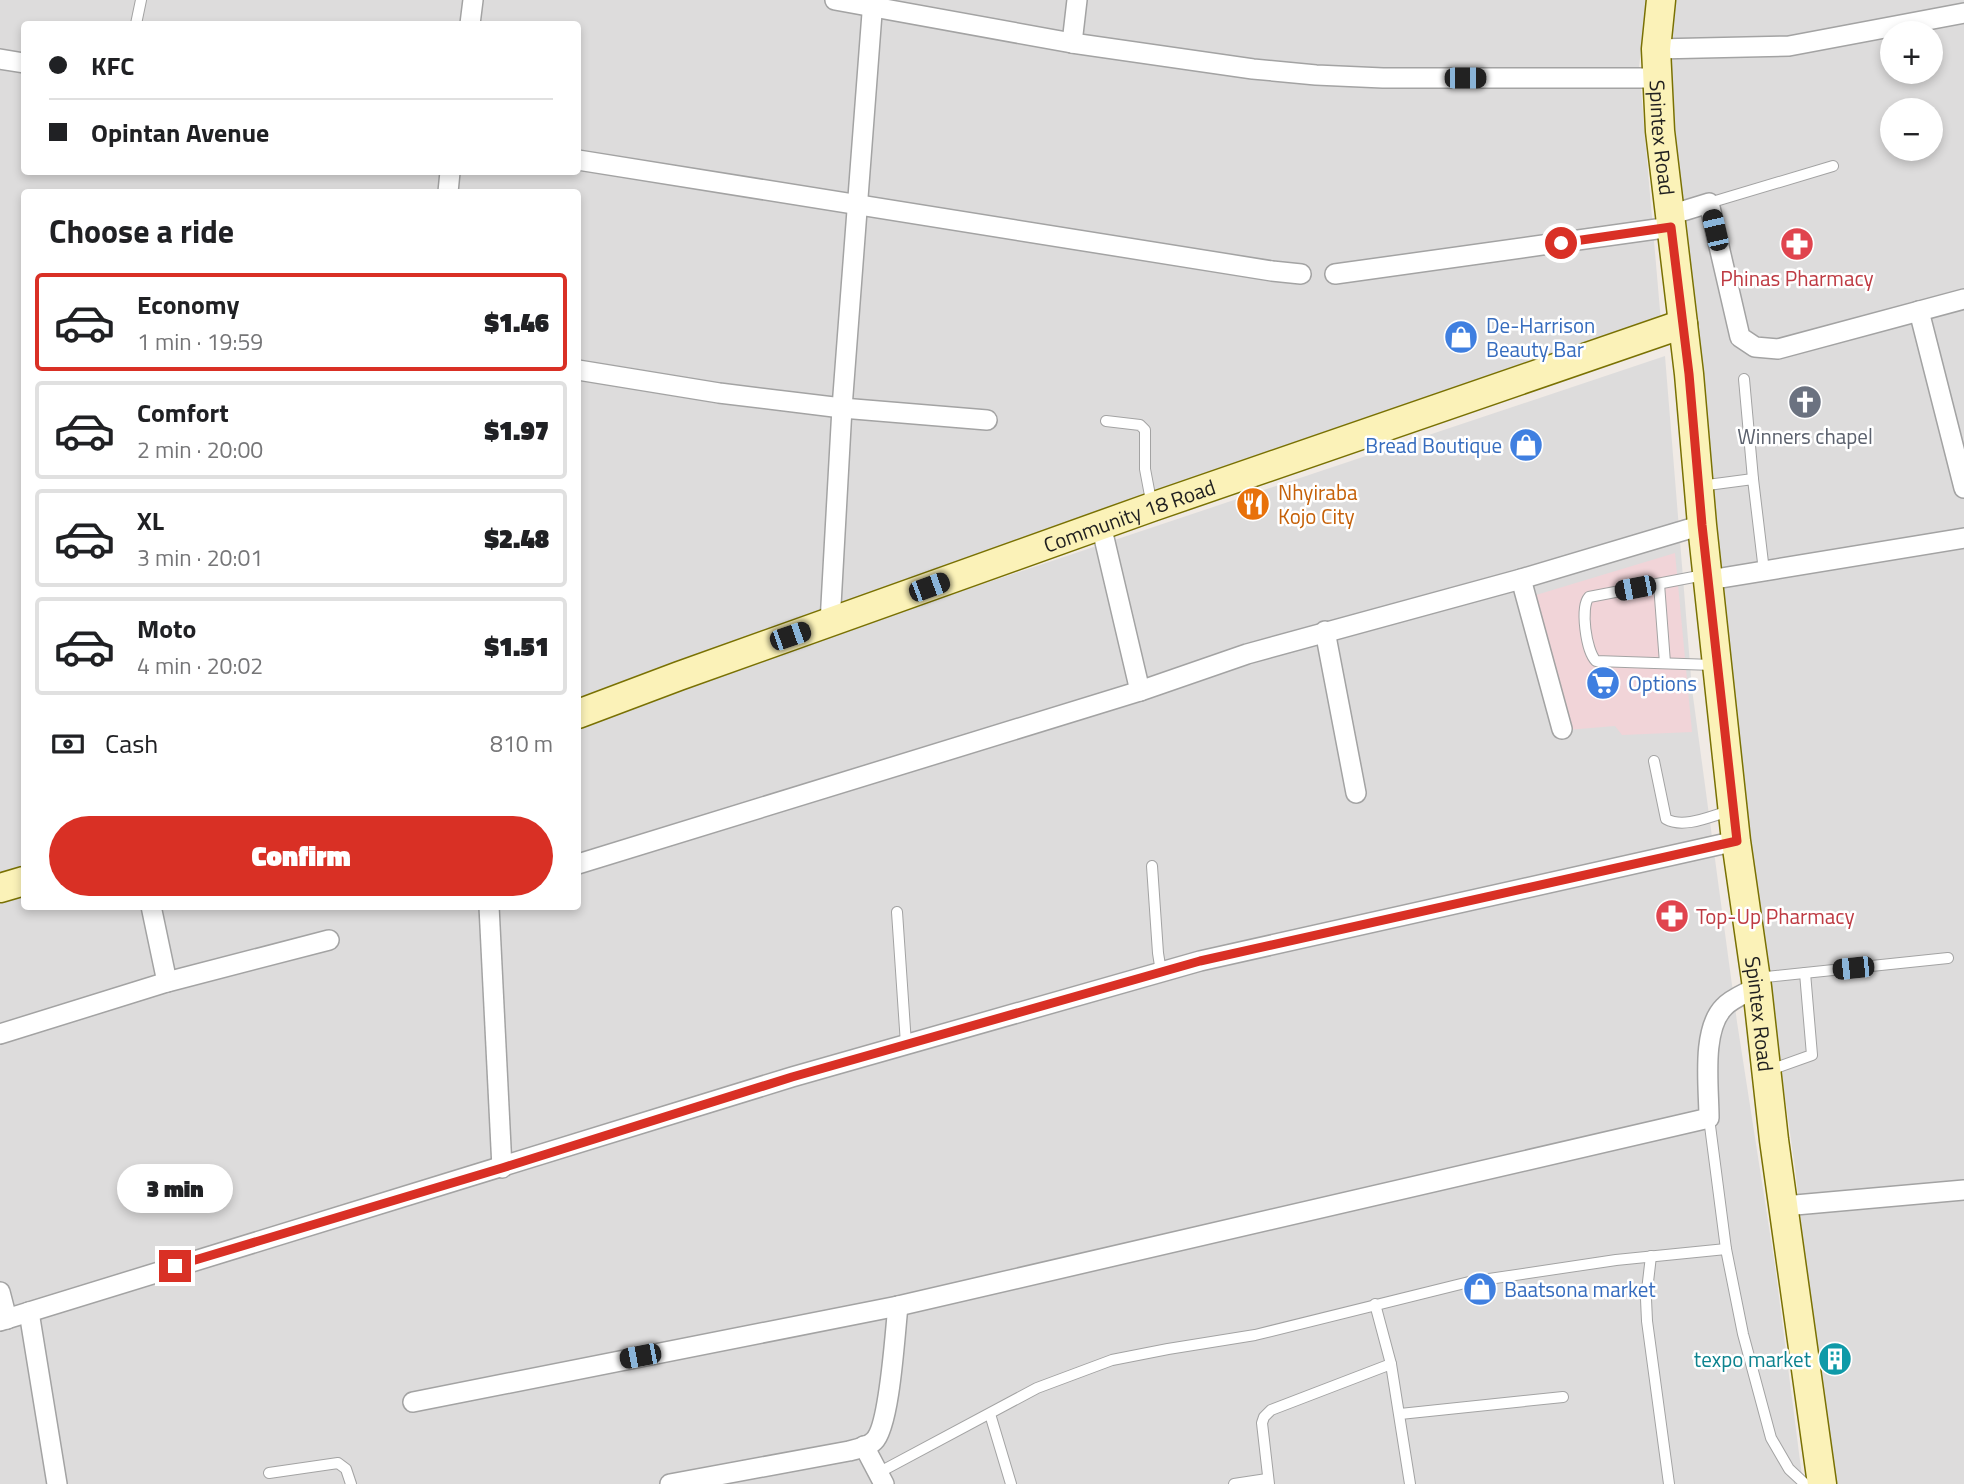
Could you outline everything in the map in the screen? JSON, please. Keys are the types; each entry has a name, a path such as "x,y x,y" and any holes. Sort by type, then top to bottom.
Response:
{"main road":[{"name":"Spintex Road","path":"1661,0 1656,49 1660,131 1683,324 1717,665 1766,1071 1822,1484"},
{"name":"Community 18 Road","path":"581,713 1152,507 1683,324"},
{"path":"0,888 21,882"}],"street":[{"path":"470,21 473,0"},
{"path":"835,0 873,4 1072,43 1253,69 1316,75 1383,78 1656,78"},
{"path":"1072,43 1077,0"},
{"path":"830,622 856,205 873,4"},
{"path":"1656,49 1789,46 1964,13"},
{"path":"0,59 21,62"},
{"path":"581,160 1301,274"},
{"path":"1335,274 1670,221 1709,203 1740,337 1755,347 1778,349 1964,299"},
{"path":"1919,311 1964,488"},
{"path":"581,370 719,393 842,408 987,420"},
{"path":"1101,525 1140,691"},
{"path":"581,863 1140,691 1247,654 1521,579 1702,525"},
{"path":"1709,577 1764,571 1964,538"},
{"path":"1521,579 1562,729"},
{"path":"1325,631 1356,793"},
{"path":"0,1292 4,1320 668,1115 1200,961 1737,841"},
{"path":"152,910 167,982"},
{"path":"489,910 502,1168"},
{"path":"0,1034 167,982 329,940"},
{"path":"413,1402 898,1306 1709,1118 1708,1054 1713,1021 1725,1005 1756,982"},
{"path":"1784,1206 1964,1190"},
{"path":"670,1484 849,1451 874,1441 881,1430 892,1367 898,1306"},
{"path":"29,1312 57,1484"},
{"path":"864,1446 881,1479"}],"lane":[{"path":"137,21 141,0"},
{"path":"1709,203 1833,166"},
{"path":"1744,379 1764,571"},
{"path":"1106,421 1139,425 1145,430 1145,469 1152,507"},
{"path":"1699,486 1753,479"},
{"path":"1709,577 1589,597 1583,607 1589,651 1596,661 1717,665"},
{"path":"1659,584 1665,663"},
{"path":"1654,761 1666,819 1673,823 1682,823 1733,810"},
{"path":"1152,866 1157,953 1161,972"},
{"path":"897,912 906,1044"},
{"path":"1756,982 1805,973 1948,958"},
{"path":"1766,1071 1812,1055 1805,973"},
{"path":"1709,1118 1726,1249 1744,1335 1771,1438 1789,1469 1805,1484"},
{"path":"881,1479 1037,1388 1112,1360 1255,1335 1469,1282 1651,1256 1726,1249"},
{"path":"1651,1256 1646,1299 1647,1321 1669,1484"},
{"path":"1375,1304 1391,1364 1410,1484"},
{"path":"1234,1484 1268,1481 1262,1423 1271,1410 1391,1364"},
{"path":"1400,1414 1563,1397"},
{"path":"990,1414 1011,1484"},
{"path":"269,1473 338,1463 346,1469 351,1484"}],"shaded area":[{"path":"0,0 1647,0 1639,67 1661,322 581,701 581,189 21,189 21,876 0,882"},
{"path":"1669,0 1964,0 1964,1484 1830,1484 1795,1168 1730,710 1665,153"},
{"path":"1665,356 1692,689 1737,1022 1775,1266 1803,1484 0,1484 0,903 21,896 21,910 581,910 581,725 923,604"},
{"path":"1675,553 1692,732 1622,735 1615,726 1567,730 1536,595"}],"place":[{"name":"Phinas Pharmacy","path":"1797,244"},
{"name":"De-Harrison Beauty Bar","path":"1461,337"},
{"name":"Winners chapel","path":"1805,402"},
{"name":"Bread Boutique","path":"1526,445"},
{"name":"Nhyiraba Kojo City","path":"1253,504"},
{"name":"Options","path":"1603,683"},
{"name":"Top-Up Pharmacy","path":"1672,916"},
{"name":"Baatsona market","path":"1480,1289"},
{"name":"texpo market","path":"1835,1359"}],"route":[{"path":"175,1266 792,1077 1200,961 1737,841 1702,525 1689,374 1671,227 1561,243"}]}
